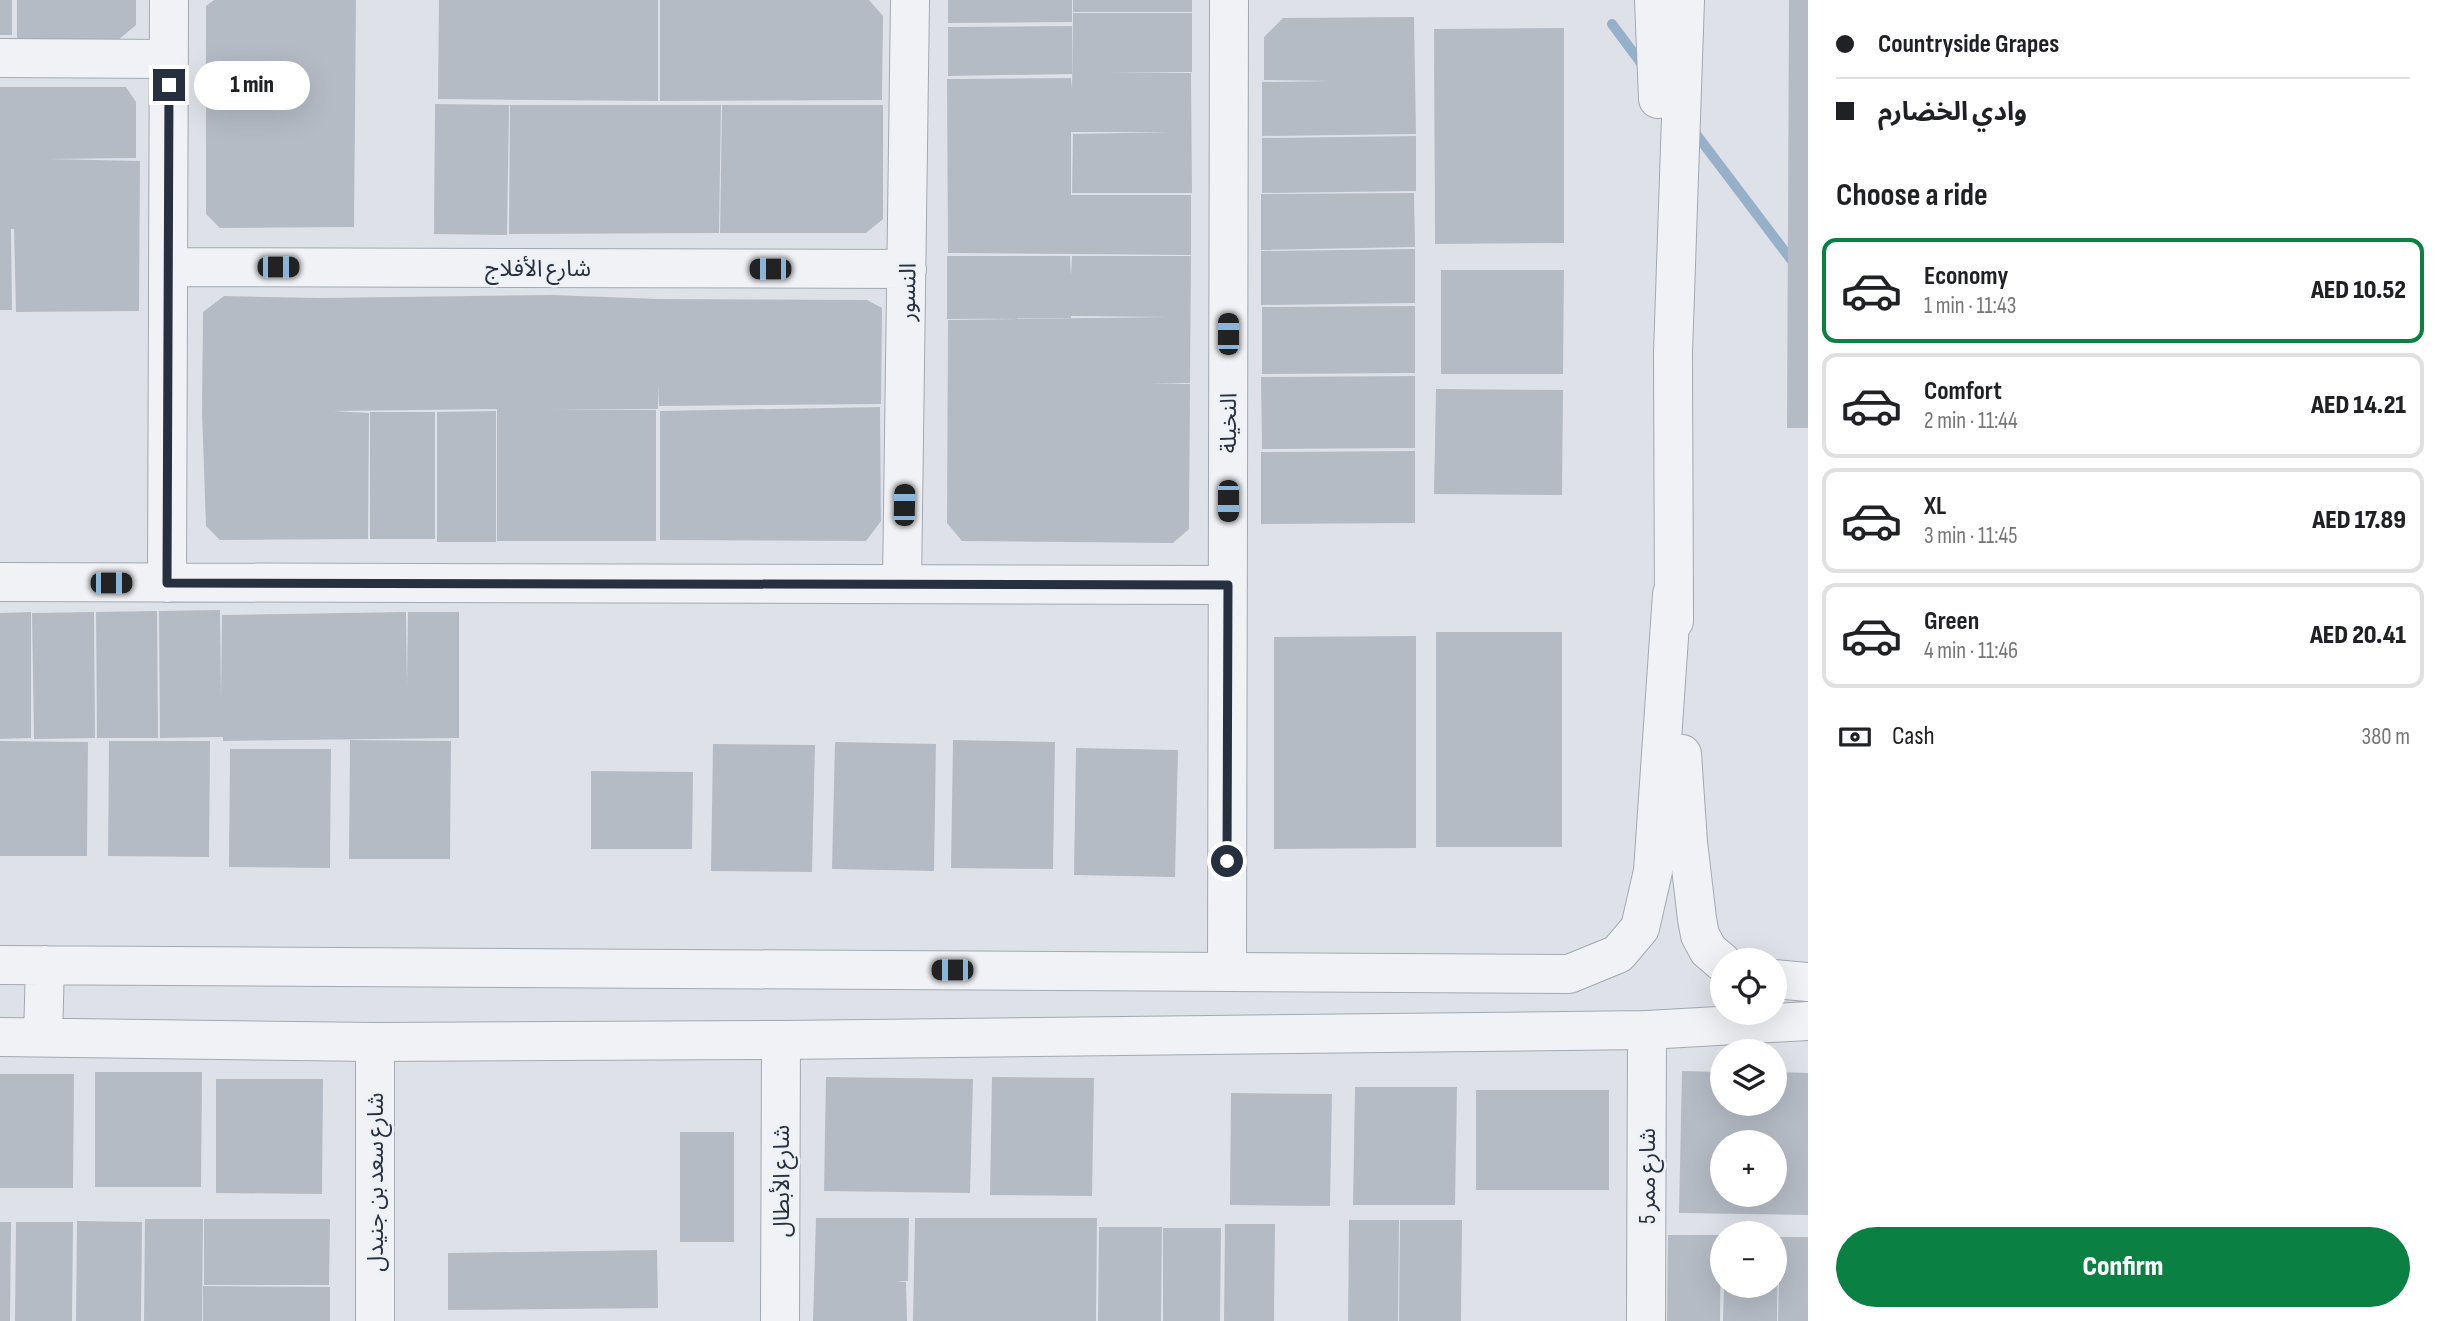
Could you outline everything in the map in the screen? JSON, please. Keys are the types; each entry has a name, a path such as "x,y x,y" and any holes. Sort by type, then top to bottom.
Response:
{"street":[{"path":"167,583 169,0"},
{"name":"النسور","path":"902,584 910,0"},
{"name":"النخيلة","path":"1227,972 1229,0"},
{"path":"1654,0 1673,353"},
{"path":"0,965 1569,974 1618,954 1640,928 1653,871 1672,594 1673,353 1685,0"},
{"path":"0,58 169,60"},
{"name":"شارع الأفلاج","path":"169,267 907,269"},
{"path":"0,582 1228,585"},
{"path":"1672,594 1688,842 1700,934 1710,949"},
{"path":"43,1037 44,965"},
{"path":"1787,980 1808,982"},
{"path":"0,1037 374,1042 781,1040 1647,1030 1808,1021"},
{"name":"شارع ممر 5","path":"1646,1321 1647,1030"},
{"name":"شارع الأبطال","path":"780,1321 781,1040"},
{"name":"شارع سعد بن جنيدل","path":"374,1042 375,1321"}],"building":[{"path":"0,0 12,0 12,35 0,35"},
{"path":"17,0 136,0 136,25 118,40 17,40"},
{"path":"214,0 356,0 354,227 220,228 206,214 206,6"},
{"path":"439,0 658,0 658,101 438,99"},
{"path":"660,0 869,0 883,16 882,100 660,101"},
{"path":"948,0 1072,0 1072,22 948,23"},
{"path":"1073,0 1192,0 1192,12 1073,12"},
{"path":"1789,0 1808,0 1808,428 1787,428"},
{"path":"1073,13 1192,13 1192,72 1109,72 1191,73 1192,193 1072,193 1073,134 1172,132 1071,132 1071,195 1191,195 1191,255 948,253 947,79 1071,78 1072,89"},
{"path":"1414,17 1416,134 1262,136 1262,82 1331,81 1264,80 1264,37 1283,18"},
{"path":"1072,26 1072,74 948,76 948,27"},
{"path":"1564,28 1564,243 1435,244 1434,29"},
{"path":"0,87 126,87 136,102 136,158 50,159 140,161 139,311 16,312 14,229 11,229 12,310 0,310"},
{"path":"435,104 509,105 507,235 434,234"},
{"path":"510,105 721,105 719,233 509,234"},
{"path":"722,105 883,105 883,219 866,233 720,233"},
{"path":"1416,136 1416,191 1262,193 1262,138"},
{"path":"1414,193 1415,247 1261,250 1261,194"},
{"path":"1415,249 1415,303 1261,305 1261,251"},
{"path":"947,256 1070,256 1071,275 1072,256 1191,256 1190,383 1150,383 1190,384 1189,529 1173,543 962,541 947,523 948,320 1169,317 947,319"},
{"path":"1441,270 1564,270 1563,374 1441,374"},
{"path":"552,295 659,299 867,300 882,308 881,404 659,406 658,384 658,409 551,409 656,410 656,541 497,541 497,409 333,411 369,413 368,539 220,540 206,526 202,412 203,312 224,296 320,298"},
{"path":"1415,306 1415,373 1262,374 1262,307"},
{"path":"1415,376 1415,448 1262,449 1261,377"},
{"path":"1436,389 1563,390 1562,495 1434,494"},
{"path":"880,407 881,521 866,541 660,540 660,411"},
{"path":"496,411 496,542 437,542 437,412"},
{"path":"370,412 435,412 435,539 370,539"},
{"path":"1415,451 1415,523 1261,524 1261,452"},
{"path":"220,610 221,699 222,615 406,612 407,685 408,612 459,612 459,738 223,741 223,737 160,738 159,611"},
{"path":"157,611 158,738 97,738 96,612"},
{"path":"31,612 31,738 0,739 0,613"},
{"path":"94,612 95,738 34,739 32,613"},
{"path":"1436,632 1562,632 1562,847 1436,847"},
{"path":"1416,636 1416,848 1274,849 1274,637"},
{"path":"350,740 451,741 450,859 349,859"},
{"path":"953,740 1055,742 1053,869 951,868"},
{"path":"0,741 88,742 87,856 0,856"},
{"path":"109,741 210,741 209,857 108,856"},
{"path":"835,742 936,744 934,871 832,869"},
{"path":"713,744 815,745 812,872 711,871"},
{"path":"1076,748 1178,750 1175,877 1074,875"},
{"path":"230,749 331,749 330,868 229,867"},
{"path":"591,771 693,772 692,849 591,849"},
{"path":"1682,1071 1710,1072 1710,1116 1787,1116 1787,1072 1808,1073 1808,1215 1679,1213"},
{"path":"95,1072 202,1072 201,1187 95,1187"},
{"path":"0,1074 74,1074 73,1188 0,1188"},
{"path":"826,1077 973,1079 970,1193 824,1191"},
{"path":"992,1077 1094,1078 1092,1196 990,1195"},
{"path":"216,1079 323,1079 322,1194 216,1193"},
{"path":"1355,1087 1457,1087 1455,1205 1353,1205"},
{"path":"1476,1090 1609,1090 1609,1190 1476,1190"},
{"path":"1231,1093 1332,1094 1330,1206 1230,1205"},
{"path":"680,1132 734,1132 734,1242 680,1242"},
{"path":"816,1218 909,1218 908,1281 895,1281 906,1282 907,1321 813,1321"},
{"path":"915,1218 1097,1218 1096,1321 913,1321"},
{"path":"145,1219 203,1219 202,1321 144,1321"},
{"path":"204,1219 330,1219 329,1285 204,1285"},
{"path":"1349,1220 1399,1220 1398,1321 1348,1321"},
{"path":"1400,1220 1462,1220 1461,1321 1399,1321"},
{"path":"77,1221 142,1222 141,1321 76,1321"},
{"path":"0,1222 11,1222 10,1321 0,1321"},
{"path":"16,1222 73,1222 72,1321 15,1321"},
{"path":"1225,1224 1275,1224 1274,1321 1224,1321"},
{"path":"1099,1227 1162,1227 1161,1321 1098,1321"},
{"path":"1163,1228 1221,1228 1220,1321 1163,1321"},
{"path":"1668,1235 1710,1235 1710,1298 1720,1298 1720,1321 1667,1321"},
{"path":"1787,1237 1808,1237 1808,1321 1778,1321 1779,1298 1787,1298"},
{"path":"657,1250 658,1308 448,1310 448,1253"},
{"path":"203,1286 330,1287 330,1321 203,1321"},
{"path":"1724,1298 1777,1298 1777,1321 1723,1321"}],"waterway":[{"path":"1612,24 1641,63"},
{"path":"1696,134 1808,282"}],"route":[{"path":"169,85 167,583 1228,585 1227,861"}]}
